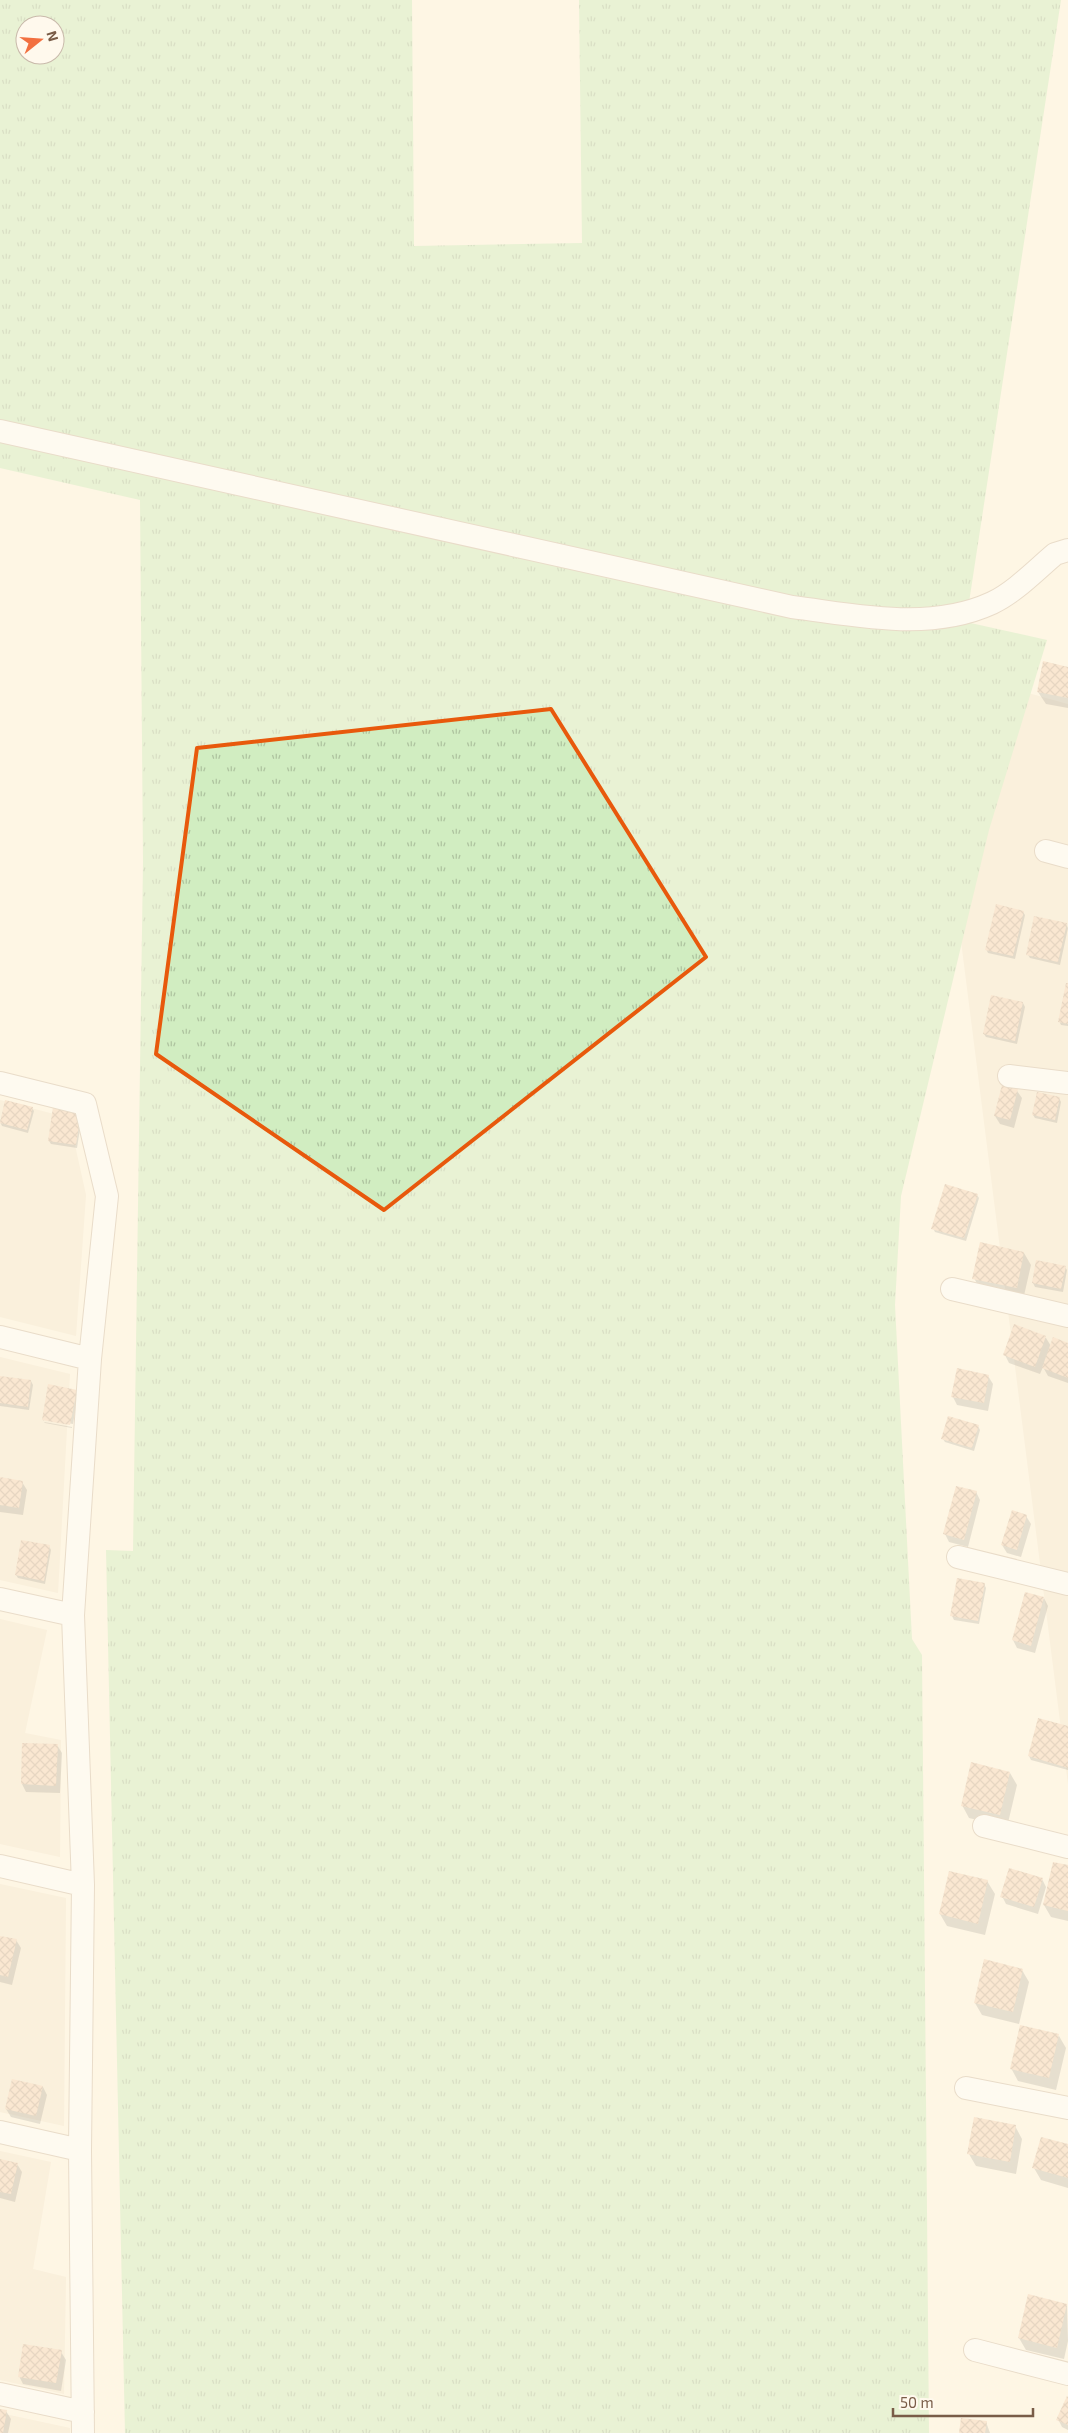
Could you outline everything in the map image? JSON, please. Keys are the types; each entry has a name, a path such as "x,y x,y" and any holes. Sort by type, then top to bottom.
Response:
{"street":[{"path":"0,431 792,608 899,620 943,618 992,602 1055,554 1068,550"},
{"path":"1046,851 1068,857"},
{"path":"1009,1076 1068,1083"},
{"path":"0,1083 85,1104 107,1196 90,1359 73,1615 83,1885 80,2150 83,2422 0,2394"},
{"path":"952,1289 1068,1316"},
{"path":"0,1337 90,1359"},
{"path":"958,1557 1068,1584"},
{"path":"0,1599 73,1615"},
{"path":"984,1826 1068,1847"},
{"path":"0,1866 83,1885"},
{"path":"966,2088 1068,2108"},
{"path":"0,2132 80,2150"},
{"path":"975,2350 1068,2374"}],"highlighted area":[{"path":"551,709 706,957 384,1210 156,1054 197,748"}],"shaded area":[{"path":"926,665 1068,704 1068,1784"},
{"path":"0,1100 69,1118 86,1195 76,1336 0,1317"},
{"path":"0,1357 70,1374 58,1593 0,1580"},
{"path":"0,1619 47,1630 25,1733 61,1740 60,1857 0,1844"},
{"path":"0,1884 66,1898 64,2126 0,2112"},
{"path":"0,2151 51,2162 33,2269 66,2277 64,2394 0,2380"},
{"path":"0,2413 70,2428 70,2433 0,2433"}],"green space":[{"path":"0,0 412,0 414,246 582,243 579,0 1061,0 966,622 1047,640 989,830 901,1196 895,1305 912,1639 922,1655 929,2433 125,2433 106,1550 133,1551 143,862 140,500 0,468"}],"building":[{"path":"1043,661 1068,667 1068,698 1037,692"},
{"path":"996,904 1024,911 1013,956 985,950"},
{"path":"1034,916 1067,923 1058,962 1026,955"},
{"path":"1066,983 1068,983 1068,1024 1058,1022"},
{"path":"991,995 1023,1002 1015,1041 983,1034"},
{"path":"1002,1085 1018,1089 1010,1120 994,1116"},
{"path":"1037,1092 1060,1097 1055,1120 1032,1115"},
{"path":"5,1100 33,1107 27,1130 0,1123"},
{"path":"53,1107 81,1111 76,1145 48,1141"},
{"path":"945,1184 978,1194 964,1238 931,1229"},
{"path":"980,1242 1024,1252 1017,1288 972,1279"},
{"path":"1036,1260 1066,1266 1061,1289 1032,1283"},
{"path":"1014,1324 1046,1336 1035,1367 1003,1355"},
{"path":"1053,1337 1068,1343 1068,1378 1042,1368"},
{"path":"957,1368 989,1375 984,1403 951,1397"},
{"path":"0,1376 31,1380 28,1407 0,1403"},
{"path":"48,1384 77,1390 70,1425 42,1420"},
{"path":"948,1416 979,1425 972,1448 941,1439"},
{"path":"0,1477 23,1481 19,1508 0,1505"},
{"path":"956,1486 977,1491 964,1540 943,1534"},
{"path":"1012,1510 1027,1515 1017,1550 1001,1545"},
{"path":"21,1540 50,1545 44,1581 15,1575"},
{"path":"957,1578 985,1583 978,1621 950,1616"},
{"path":"1025,1592 1044,1597 1031,1646 1012,1640"},
{"path":"1038,1718 1068,1726 1068,1768 1028,1756"},
{"path":"22,1743 58,1744 56,1786 21,1784"},
{"path":"971,1762 1010,1772 1000,1815 961,1806"},
{"path":"1053,1862 1068,1865 1068,1911 1043,1905"},
{"path":"1009,1868 1043,1878 1034,1907 1000,1897"},
{"path":"949,1871 988,1880 978,1924 939,1914"},
{"path":"0,1936 17,1939 8,1977 0,1975"},
{"path":"984,1959 1023,1969 1013,2012 974,2003"},
{"path":"1020,2025 1059,2034 1049,2078 1010,2069"},
{"path":"12,2079 43,2086 36,2116 5,2109"},
{"path":"974,2117 1016,2125 1010,2162 967,2154"},
{"path":"1041,2137 1068,2144 1068,2178 1032,2168"},
{"path":"0,2159 18,2163 11,2194 0,2192"},
{"path":"1028,2294 1067,2304 1057,2348 1018,2338"},
{"path":"23,2344 62,2350 56,2383 18,2377"},
{"path":"1068,2397 1068,2425 1056,2420"},
{"path":"0,2409 7,2410 3,2433 0,2433"},
{"path":"961,2418 987,2421 985,2433 959,2433"}]}
